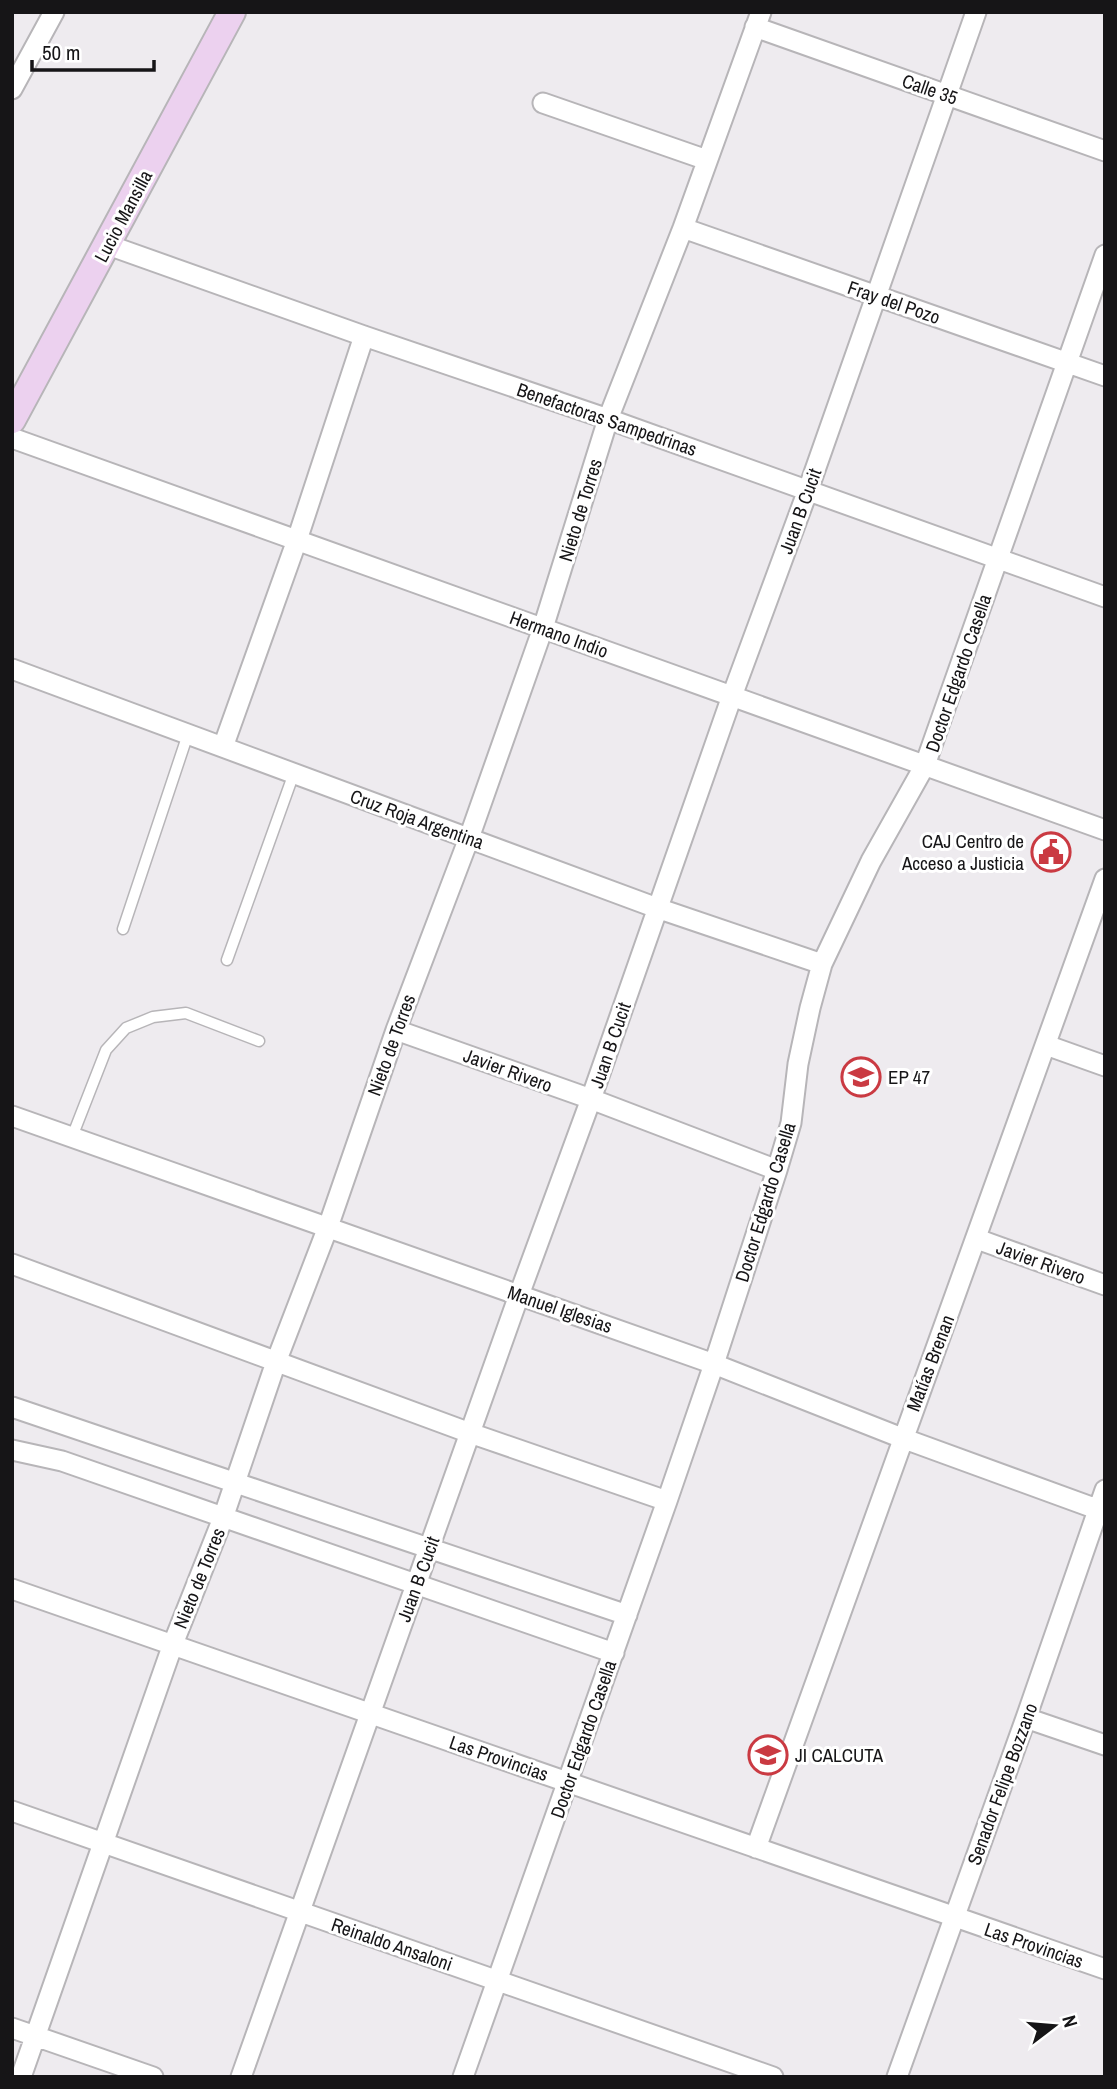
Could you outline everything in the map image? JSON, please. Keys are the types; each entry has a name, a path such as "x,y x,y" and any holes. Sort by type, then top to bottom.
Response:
{"main road":[{"name":"Lucio Mansilla","path":"12,419 232,12"}],"street":[{"path":"12,89 54,12"},
{"name":"Juan B Cucit","path":"242,2077 976,12"},
{"name":"Calle 35","path":"757,17 947,95 1105,151"},
{"name":"Nieto de Torres","path":"21,2077 173,1644 223,1518 276,1362 328,1227 396,1030 469,838 543,628 608,419 683,228 757,17"},
{"path":"543,103 707,160"},
{"name":"Fray del Pozo","path":"683,228 1105,376"},
{"name":"Benefactoras Sampedrinas","path":"108,245 608,419 1105,597"},
{"name":"Doctor Edgardo Casella","path":"463,2077 667,1501 777,1170 791,1123 799,1064 822,964 871,861 925,765 1105,255"},
{"path":"223,747 297,540 364,335"},
{"name":"Hermano Indio","path":"12,438 1105,830"},
{"name":"Cruz Roja Argentina","path":"12,669 657,908 822,964"},
{"name":"Matías Brenan","path":"756,1848 1105,879"},
{"name":"Javier Rivero","path":"396,1030 591,1099 777,1170"},
{"path":"1046,1045 1105,1066"},
{"name":"Manuel Iglesias","path":"12,1116 714,1364 902,1438 1101,1511"},
{"name":"Javier Rivero","path":"977,1239 1105,1285"},
{"path":"13,1268 667,1501"},
{"path":"12,1407 627,1615"},
{"path":"12,1450 62,1461 614,1653"},
{"name":"Senador Felipe Bozzano","path":"897,2077 1101,1511 1105,1490"},
{"name":"Las Provincias","path":"12,1589 1105,1969"},
{"path":"1026,1718 1105,1745"},
{"name":"Reinaldo Ansaloni","path":"12,1811 773,2077"},
{"path":"12,2028 153,2077"}],"lane":[{"path":"123,929 188,734"},
{"path":"227,960 294,773"},
{"path":"72,1137 106,1050 126,1028 153,1017 186,1013 260,1041"}],"place":[{"name":"CAJ Centro de Acceso a Justicia","path":"1051,852"},
{"name":"EP 47","path":"861,1077"},
{"name":"JI CALCUTA","path":"768,1755"}]}
